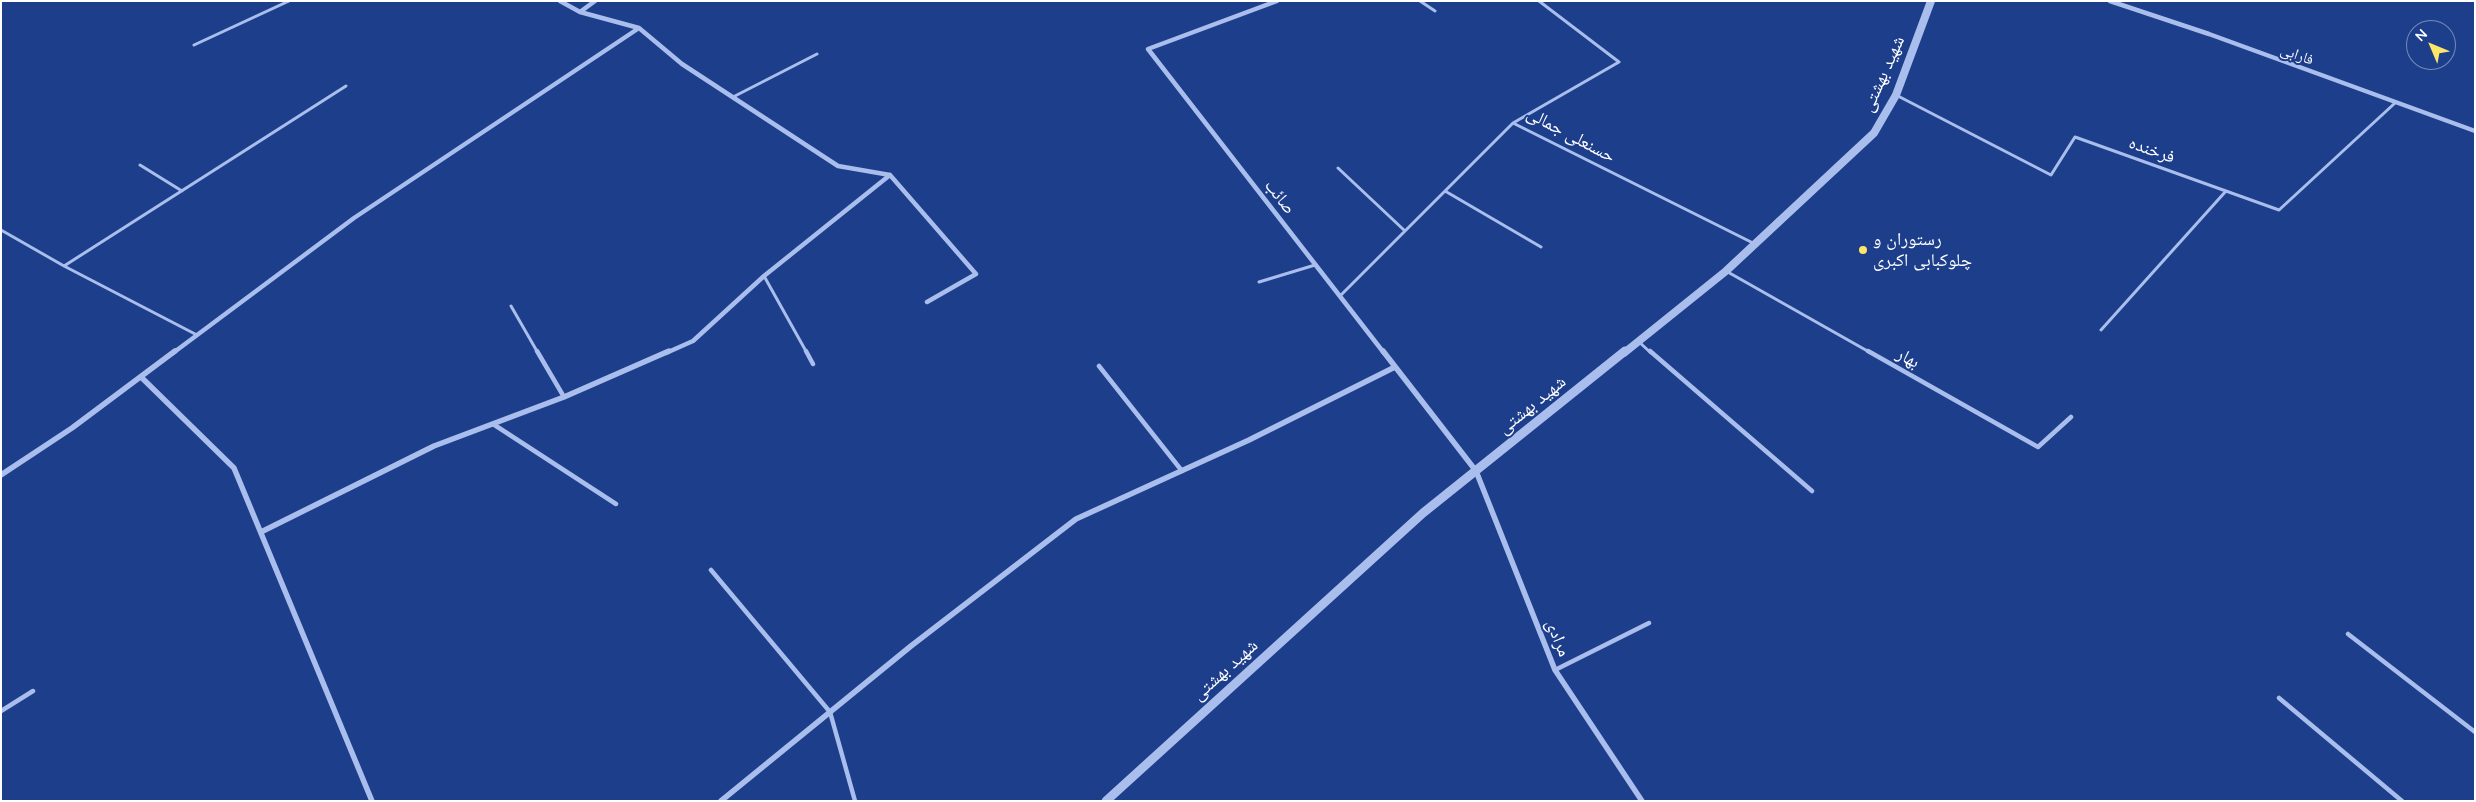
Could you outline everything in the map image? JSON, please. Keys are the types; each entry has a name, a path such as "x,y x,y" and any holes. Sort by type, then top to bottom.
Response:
{"street":[{"path":"560,1 580,12 639,28 682,64 838,166 890,175 976,274 927,302"},
{"path":"580,12 595,1"},
{"name":"صائب","path":"1277,1 1148,49 1476,471"},
{"name":"شهید بهشتی","path":"1106,801 1423,513 1726,271 1874,133 1896,96 1931,1"},
{"name":"فارابی","path":"2110,1 2209,34 2475,131"},
{"path":"1,475 72,428 354,218 639,28"},
{"path":"261,532 434,446 564,397 693,341 764,276 890,175"},
{"path":"720,801 1076,519 1395,367"},
{"path":"141,377 234,468 372,801"},
{"name":"مرادی","path":"1476,471 1554,670 1642,801"}],"lane":[{"path":"194,45 289,1"},
{"path":"1420,1 1435,11"},
{"name":"حسنعلی جمالی","path":"1513,123 1619,62 1539,1"},
{"path":"733,97 817,54"},
{"path":"64,266 346,86"},
{"name":"فرخنده","path":"1896,96 2051,176 2075,137 2279,210 2396,103"},
{"path":"1340,296 1513,123"},
{"name":"حسنعلی جمالی","path":"1513,123 1755,244"},
{"path":"140,165 182,191"},
{"path":"1338,168 1405,231"},
{"path":"1445,191 1541,247"},
{"path":"2101,330 2226,191"},
{"path":"1,230 64,266 198,335"},
{"path":"1259,282 1315,265"},
{"name":"بهار","path":"1726,271 2038,447 2071,417"},
{"path":"764,276 813,364"},
{"path":"511,306 564,397"},
{"path":"1638,342 1812,491"},
{"path":"1099,366 1182,470"},
{"path":"493,424 616,504"},
{"path":"711,570 830,712 855,801"},
{"path":"1554,670 1649,623"},
{"path":"2348,634 2475,732"},
{"path":"1,711 33,691"},
{"path":"2279,698 2402,801"}],"place":[{"name":"رستوران و چلوکبابی اکبری","path":"1863,250"}]}
